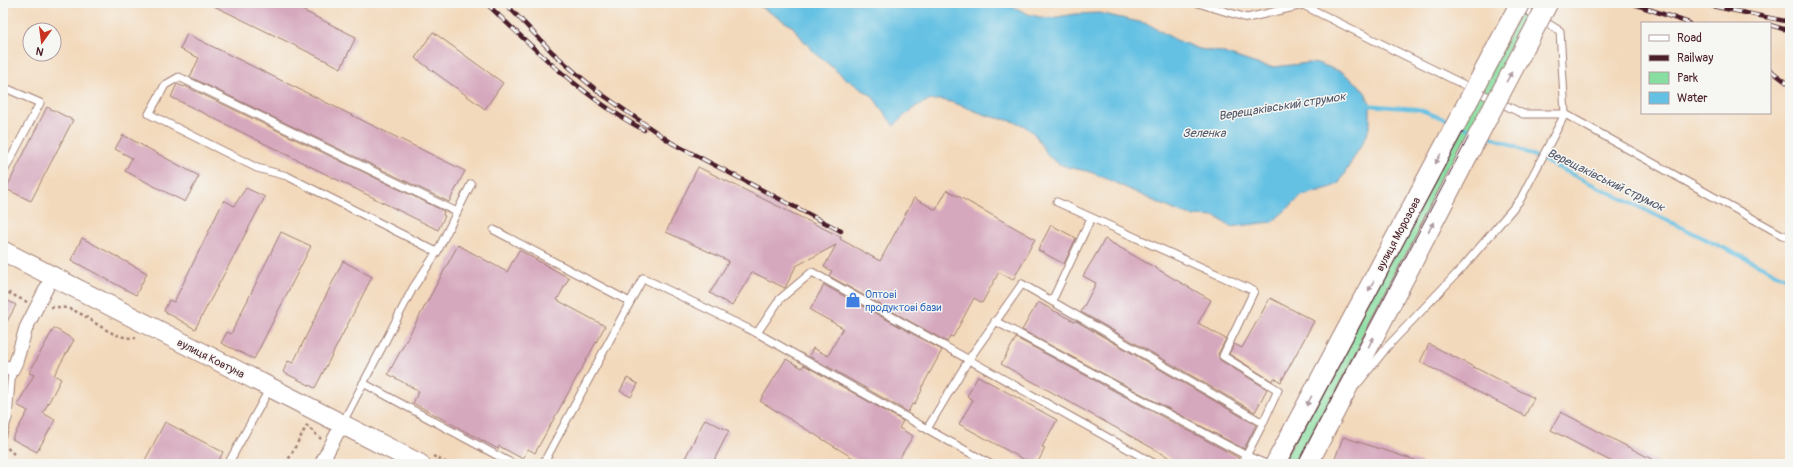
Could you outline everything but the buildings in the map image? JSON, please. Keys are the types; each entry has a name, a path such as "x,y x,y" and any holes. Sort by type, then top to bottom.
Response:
{"main road":[{"name":"вулиця Морозова","path":"1275,464 1520,3"},
{"path":"1308,464 1548,3"},
{"name":"вулиця Ковтуна","path":"3,251 420,464"}],"street":[{"path":"7,368 16,362 26,328 52,277"},
{"path":"321,464 342,424"}],"lane":[{"path":"1198,3 1247,18 1303,5 1523,114 1565,114 1776,231 1790,237"},
{"path":"1343,397 1361,380 1387,347 1463,267 1520,200 1565,114 1560,31 1515,3"},
{"path":"437,252 287,176 257,168 149,114 165,85 179,77 457,212"},
{"path":"3,87 40,103 3,173"},
{"path":"342,424 413,288 437,252 471,184"},
{"path":"1057,202 1254,291 1223,356 1278,390 1242,464"},
{"path":"1052,301 1092,218"},
{"path":"494,230 630,302"},
{"path":"757,332 780,299 812,272 1155,464"},
{"path":"543,464 643,278 757,332 990,464"},
{"path":"927,429 969,359 1022,284 1263,423"},
{"path":"996,321 1247,456 1266,464"},
{"path":"3,434 7,368"},
{"path":"363,383 514,464"},
{"path":"228,464 270,388"}],"path":[{"path":"3,290 37,307 61,307 70,309 108,332 128,338 139,337"},
{"path":"301,422 329,448"},
{"path":"286,464 307,426"},
{"path":"3,444 14,454"}],"green space":[{"path":"1526,3 1544,3 1303,464 1282,464"}],"water":[{"name":"Зеленка","path":"755,3 1006,3 1028,14 1040,17 1051,18 1075,14 1099,13 1148,24 1176,40 1199,49 1221,52 1260,65 1273,67 1309,63 1320,64 1342,72 1359,85 1366,94 1370,104 1370,123 1367,135 1339,183 1332,187 1302,196 1272,222 1230,227 1217,217 1192,216 1179,212 1093,173 1062,165 1053,160 1045,152 1033,133 1024,126 1015,122 989,116 961,105 939,100 929,101 919,105 907,113 894,126 872,96 845,78 815,53 793,27"}],"waterway":[{"name":"Верещаківський струмок","path":"1365,105 1418,109 1452,122"},
{"name":"Верещаківський струмок","path":"1460,125 1474,131"},
{"name":"Верещаківський струмок","path":"1484,134 1505,142 1790,280"}],"tram line":[{"path":"1287,464 1531,3"},
{"path":"1297,464 1539,3"}],"railway":[{"path":"486,3 561,72 601,103 644,130"},
{"path":"505,3 552,52 577,74 600,93 672,143 841,231"},
{"path":"1631,3 1686,22"},
{"path":"1697,3 1790,22"},
{"path":"1771,25 1790,31"},
{"path":"1771,71 1790,85"}],"place":[{"name":"Оптові продуктові бази","path":"853,300"}]}
